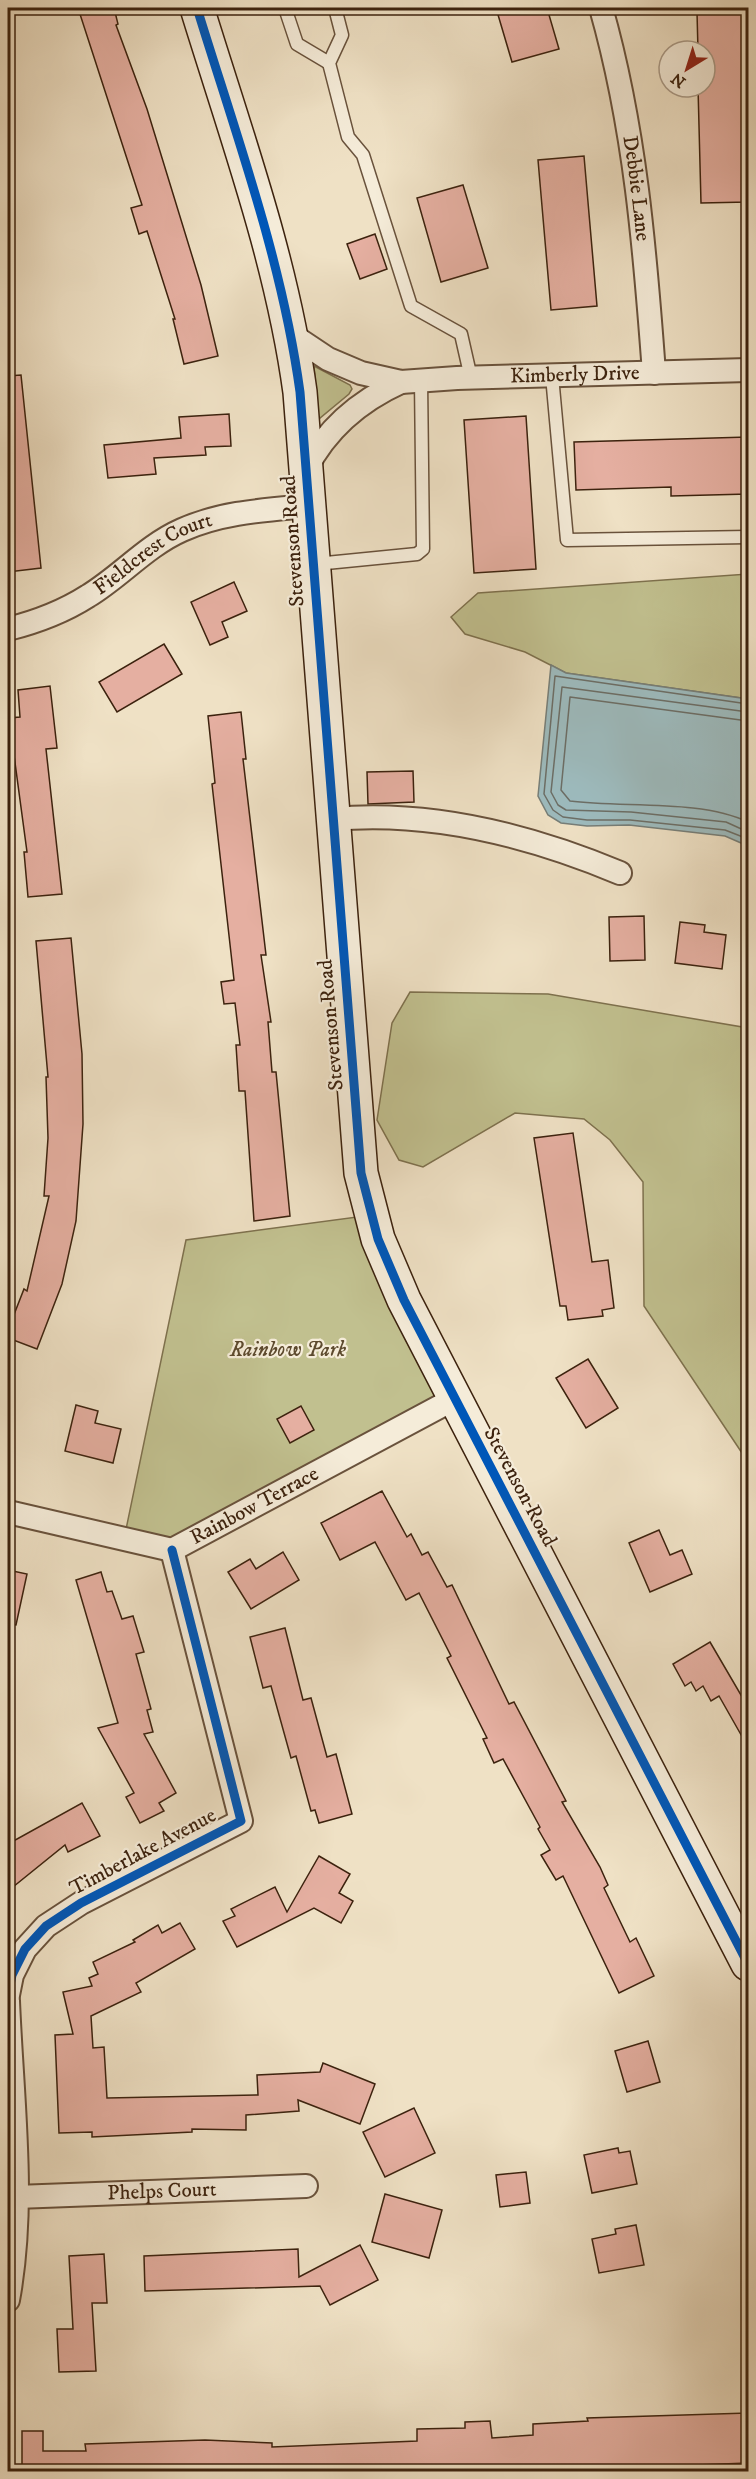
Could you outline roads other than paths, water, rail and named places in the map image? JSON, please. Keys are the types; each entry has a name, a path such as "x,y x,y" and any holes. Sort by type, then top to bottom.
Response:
{"main road":[{"name":"Stevenson Road","path":"197,8 274,257 292,335 306,469 361,1173 383,1249 404,1300 748,1964"}],"street":[{"name":"Debbie Lane","path":"601,8 618,68 636,175 645,252 654,373"},
{"name":"Kimberly Drive","path":"292,335 328,359 350,369 411,381 748,370"},
{"name":"Kimberly Drive","path":"306,469 322,442 353,409 369,397 411,381"},
{"name":"Fieldcrest Court","path":"8,629 40,621 89,596 146,551 181,530 243,513 309,506"},
{"path":"333,819 440,820 504,833 578,856 620,873"},
{"name":"Rainbow Terrace","path":"8,1512 172,1550 454,1399"},
{"name":"Timberlake Avenue","path":"8,1995 12,1975 25,1949 46,1926 81,1904 241,1821 172,1550"},
{"path":"8,2001 16,2197 15,2257 8,2300"},
{"name":"Phelps Court","path":"16,2197 306,2186"}],"lane":[{"path":"285,8 297,44 329,63"},
{"path":"334,8 342,35 329,63 348,137 363,155 411,306 461,334 471,378"},
{"path":"552,376 567,540 748,537"},
{"path":"313,564 417,554 423,549 411,381"}],"water":[{"path":"551,665 566,673 748,699 748,846 725,836 629,825 587,826 561,823 548,815 538,796"}],"park label":[{"name":"Rainbow Park","path":"288,1350"}]}
